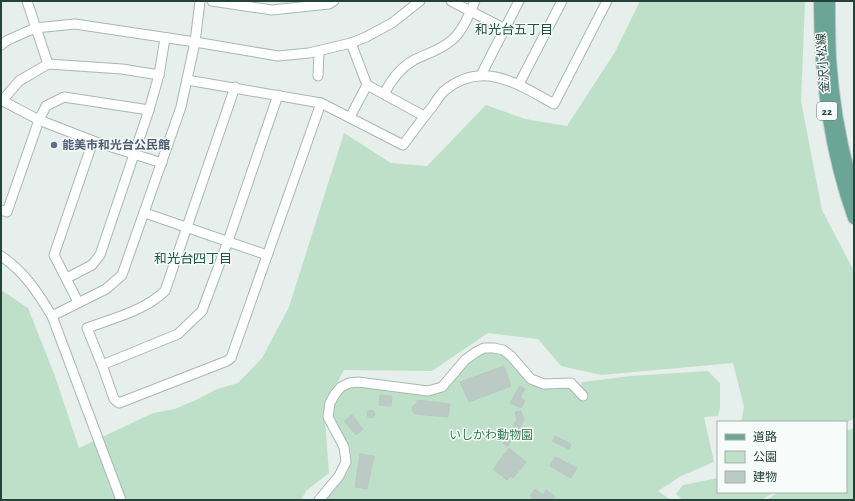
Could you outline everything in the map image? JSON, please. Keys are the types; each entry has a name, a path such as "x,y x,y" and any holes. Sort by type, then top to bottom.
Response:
{"main road":[{"name":"金沢小松線","path":"820,1 822,73 827,112 839,169 846,196 854,218"},
{"name":"金沢小松線","path":"829,1 830,59 834,97 847,168 854,191"}],"street":[{"path":"27,1 48,64"},
{"path":"52,316 106,289 122,275 181,107 195,42 200,1"},
{"path":"212,1 272,10 329,4 334,1"},
{"path":"1,45 8,40 35,28 75,24 278,56 319,51 351,43 392,23 420,1"},
{"path":"451,1 504,29"},
{"path":"384,94 387,86 401,68 442,48 458,34 475,1"},
{"path":"481,75 519,1"},
{"path":"519,84 562,1"},
{"path":"187,80 321,102 402,145 444,92 458,83 481,75 499,77 519,84 554,104 607,1"},
{"path":"67,278 92,265 100,255 135,154 160,75 165,38"},
{"path":"351,43 367,85 424,116"},
{"path":"318,76 319,51"},
{"path":"160,75 122,69 48,64 19,81 1,101 39,120 93,141 162,163"},
{"path":"350,117 367,85"},
{"path":"235,87 165,291 155,300 142,307 87,328 114,399 119,403 228,361 232,358 321,102"},
{"path":"102,365 178,334 202,311 228,241 278,95"},
{"path":"1,210 7,212 39,120 46,106 64,98 149,110"},
{"path":"76,304 77,300 54,255 93,141"},
{"path":"145,213 267,255"},
{"path":"1,256 22,273 40,295 52,316 121,500"},
{"path":"319,500 339,476 346,462 344,447 328,417 330,403 334,394 349,383 358,382 428,391 442,387 465,360 476,352 484,348 494,348 503,350 511,356 531,379 544,384 570,383 583,396"}],"green space":[{"path":"640,1 805,1 801,101 822,210 854,271 854,419 847,423 847,421 741,421 744,407 733,363 601,375 561,366 538,339 488,333 432,371 344,370 324,407 329,473 306,491 301,500 1,500 1,290 28,308 55,376 79,448 153,413 175,409 217,389 238,383 262,358 289,307 344,133 391,163 427,166 486,105 525,119 567,126 615,52"},
{"name":"いしかわ動物園","path":"493,351 505,356 527,382 542,388 566,386 577,395 582,382 630,376 708,371 720,383 720,408 718,416 704,417 714,462 681,476 658,491 671,500 325,500 343,479 350,466 351,456 349,447 336,424 334,416 334,407 338,396 344,390 353,387 365,387 425,395 435,394 451,385 467,363 476,355"},
{"path":"854,428 854,498 852,500 767,500 777,493 847,493 847,431"},
{"path":"717,478 717,493 772,493 762,500 683,500 676,494 683,485"}],"building":[{"path":"504,366 511,386 469,402 460,382"},
{"path":"520,386 525,389 520,397 525,401 521,408 510,403"},
{"path":"380,395 392,396 391,406 379,405"},
{"path":"417,400 450,404 448,417 415,414 412,408 417,403"},
{"path":"369,410 373,410 375,414 373,418 369,418 367,416 367,412"},
{"path":"521,411 524,420 519,429 513,426 517,419 515,412"},
{"path":"352,415 363,429 356,435 344,421"},
{"path":"509,436 513,439 507,447 503,443"},
{"path":"555,436 571,444 569,449 552,441"},
{"path":"509,448 526,462 513,478 511,476 507,480 493,469"},
{"path":"360,454 374,456 367,489 355,487"},
{"path":"555,457 577,468 571,478 550,466"},
{"path":"535,489 543,495 546,490 555,497 553,500 534,500 530,496"}],"place":[{"name":"能美市和光台公民館","path":"54,145"}],"district":[{"name":"和光台五丁目","path":"514,30"},
{"name":"和光台四丁目","path":"193,259"}]}
